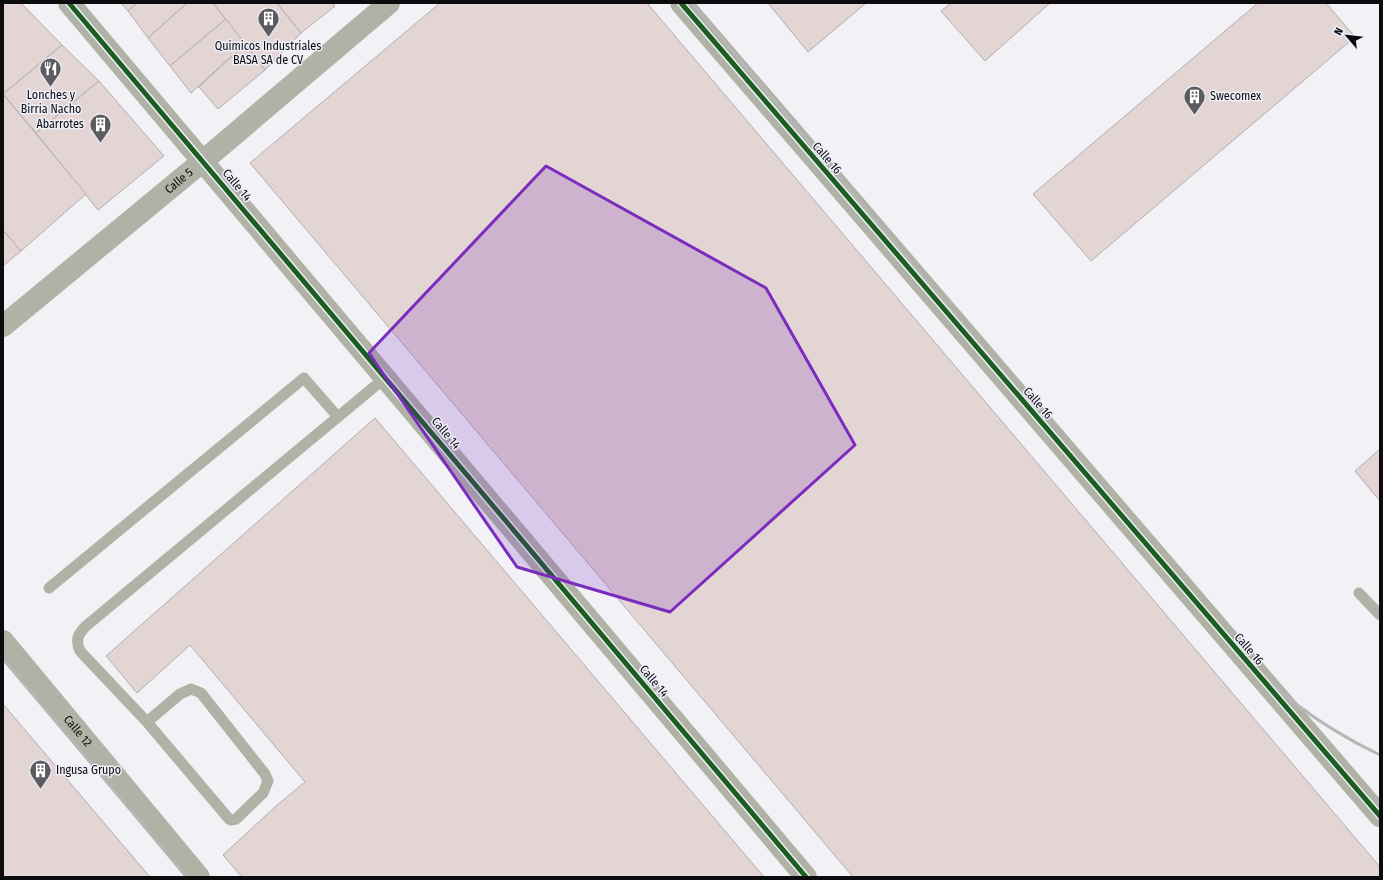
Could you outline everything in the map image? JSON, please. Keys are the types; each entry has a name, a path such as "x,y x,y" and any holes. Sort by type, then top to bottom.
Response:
{"street":[{"name":"Calle 14","path":"69,3 386,377 806,877"},
{"name":"Calle 5","path":"3,326 203,161 389,3"},
{"name":"Calle 16","path":"681,3 1380,816"},
{"name":"Calle 12","path":"3,641 199,877"}],"lane":[{"path":"147,722 180,694 190,689 201,693 266,774 268,781 263,793 236,819 229,819 147,722 80,651 77,645 77,637 81,631 386,377"},
{"path":"49,588 304,378 338,417"},
{"path":"1359,593 1380,614"}],"highlighted area":[{"path":"546,166 766,288 855,445 670,612 517,567 369,353"}],"building":[{"path":"3,3 21,3 62,45 3,94"},
{"path":"121,3 137,3 128,11"},
{"path":"137,3 187,3 148,38 128,11"},
{"path":"187,3 213,3 226,19 170,66 148,38"},
{"name":"Quimicos Industriales BASA SA de CV","path":"213,3 277,3 301,33 265,70"},
{"path":"277,3 332,3 335,6 301,33"},
{"path":"440,3 647,3 1380,867 1380,877 853,877 250,163"},
{"path":"768,3 866,3 808,52"},
{"path":"951,3 1050,3 985,61 941,11"},
{"name":"Swecomex","path":"1258,3 1326,3 1355,37 1091,261 1033,194"},
{"path":"226,19 245,44 191,93 170,66"},
{"path":"245,44 265,70 218,109 199,87"},
{"name":"Lonches y Birria Nacho","path":"62,45 99,81 36,133 3,94"},
{"name":"Abarrotes","path":"99,81 164,156 98,210 36,133"},
{"path":"3,94 86,194 21,251 3,230"},
{"path":"3,230 21,251 3,266"},
{"path":"375,418 764,877 242,877 223,855 276,806 305,782 190,645 137,693 106,656"},
{"path":"1380,449 1380,501 1355,471"},
{"name":"Ingusa Grupo","path":"3,704 150,877 3,877"}],"railway":[{"path":"692,3 1238,650 1266,678 1296,704 1337,732 1380,755"},
{"path":"3,659 187,877"}],"cycle path":[{"path":"69,3 806,877"},
{"path":"681,3 1380,816"}],"place":[{"name":"Quimicos Industriales BASA SA de CV","path":"268,38"},
{"name":"Lonches y Birria Nacho","path":"51,88"},
{"name":"Swecomex","path":"1194,116"},
{"name":"Abarrotes","path":"100,144"},
{"name":"Ingusa Grupo","path":"40,790"}]}
